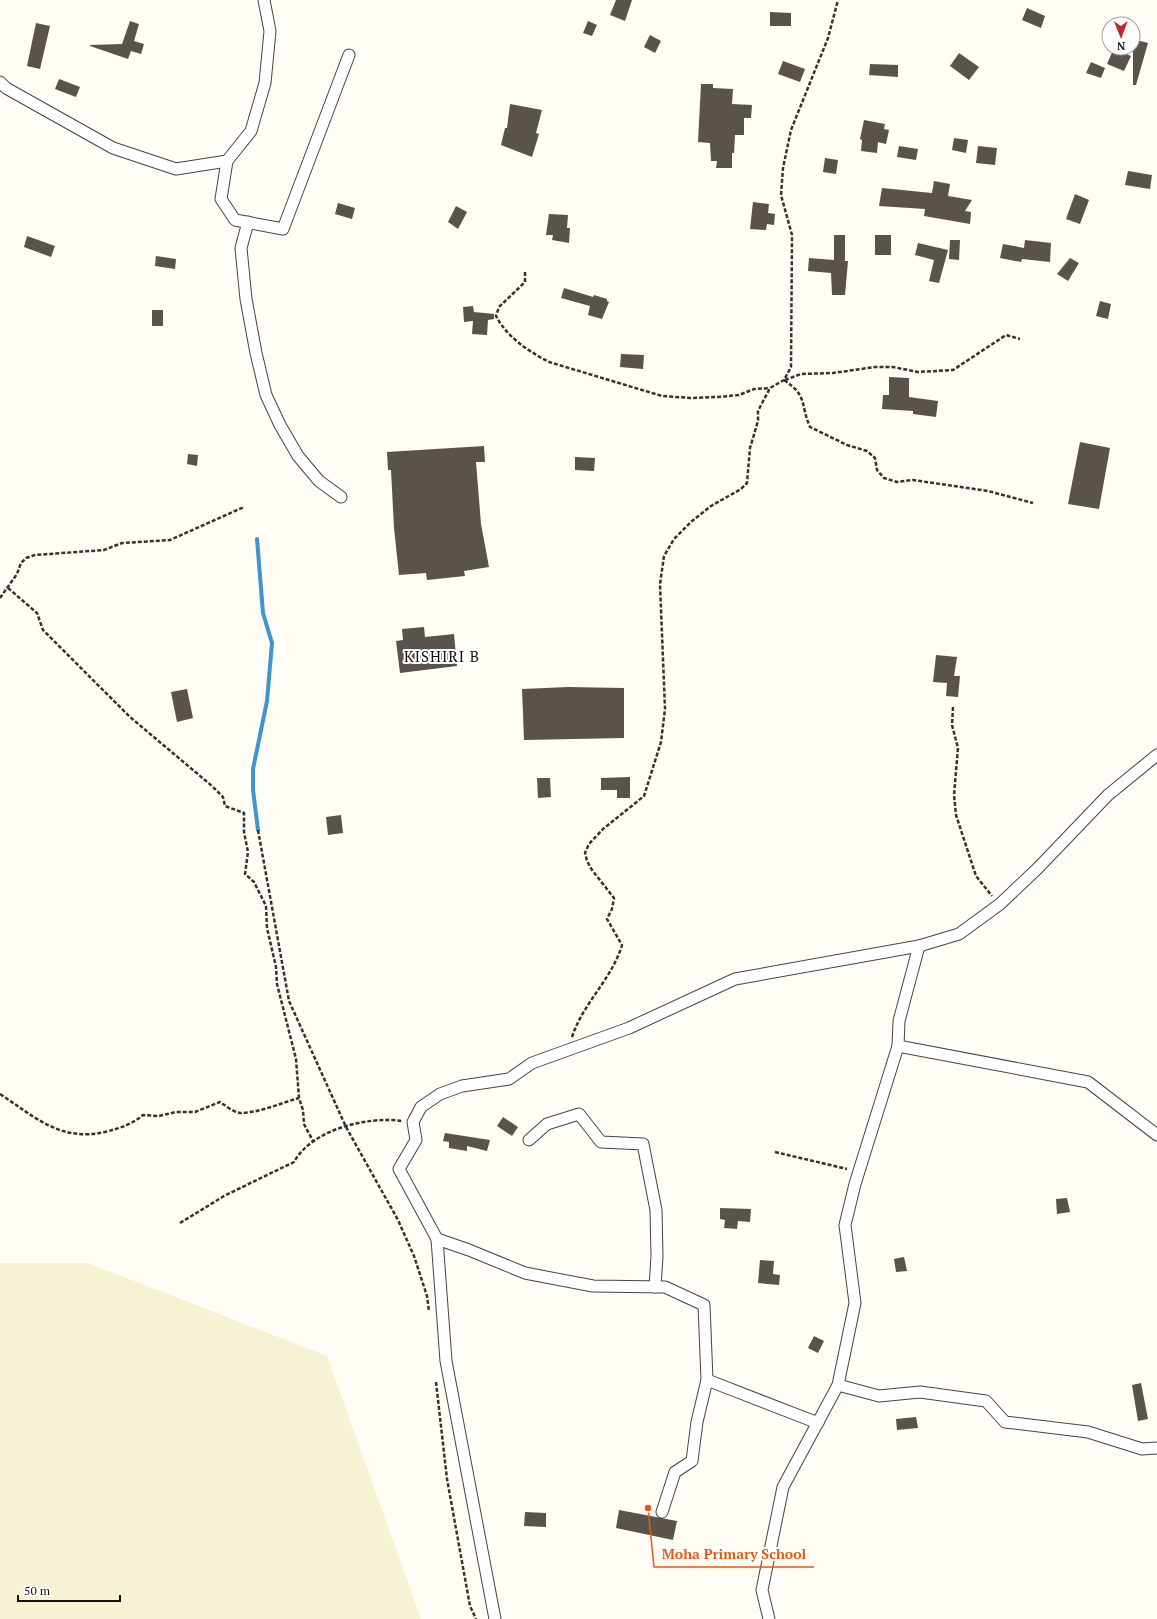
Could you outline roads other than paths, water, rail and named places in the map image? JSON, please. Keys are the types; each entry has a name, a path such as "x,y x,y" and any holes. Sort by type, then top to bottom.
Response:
{"street":[{"path":"264,0 270,31 265,83 251,131 227,161 221,199 235,220 283,229 349,55"},
{"path":"0,82 6,88 59,119 113,148 176,169 227,161"},
{"path":"248,222 241,248 248,307 266,395 280,425 298,456 319,481 341,497"},
{"path":"495,1619 446,1361 437,1240 399,1169 416,1140 413,1122 421,1108 440,1094 462,1086 509,1079 532,1063 629,1028 735,979 919,946 959,934 1000,904 1038,868 1108,795 1157,755"},
{"path":"769,1619 762,1590 783,1487 838,1385 855,1303 845,1225 859,1172 898,1046 899,1021 919,946"},
{"path":"898,1046 1088,1082 1157,1134"},
{"path":"529,1140 547,1124 579,1114 601,1142 643,1144 656,1210 657,1256 655,1287"},
{"path":"437,1240 469,1250 525,1273 593,1286 665,1287 704,1305 707,1380 697,1422 692,1461 676,1472 662,1512"},
{"path":"707,1380 818,1423"},
{"path":"838,1385 879,1396 920,1392 986,1400 1005,1422 1088,1432 1142,1450 1157,1448"}],"waterway":[{"path":"257,539 263,613 272,643 267,701 253,769 253,790 258,830"}],"place":[{"name":"Moha Primary School","path":"648,1508"}],"district":[{"name":"KISHIRI B","path":"442,656"}]}
